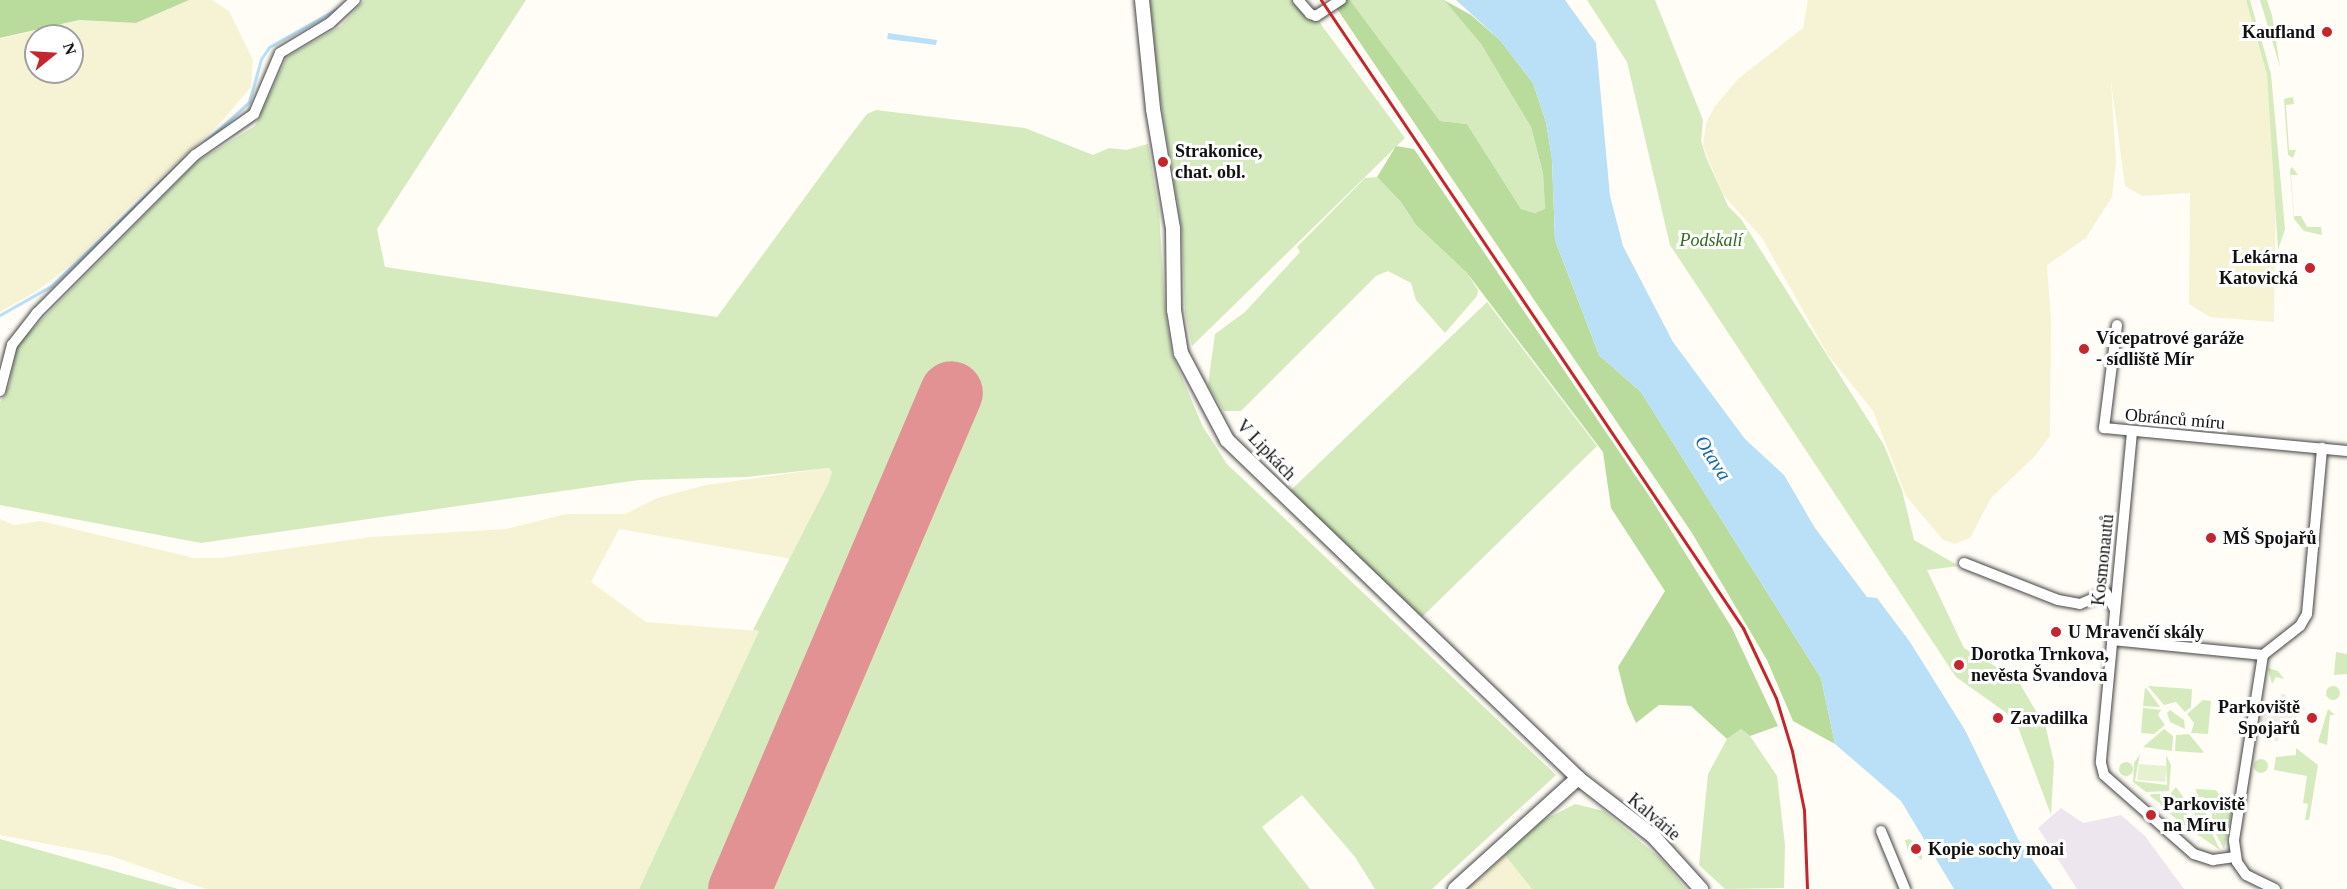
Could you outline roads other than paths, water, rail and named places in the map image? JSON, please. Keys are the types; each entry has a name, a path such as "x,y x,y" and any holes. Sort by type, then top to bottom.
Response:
{"street":[{"path":"0,391 12,345 37,313 195,155 254,114 262,104 269,72 280,53 330,23 355,0"},
{"name":"V Lipkách","path":"1142,0 1153,109 1173,228 1174,310 1181,353 1197,390 1227,440 1578,778"},
{"path":"1298,0 1316,16 1341,0"},
{"name":"Obránců míru","path":"2117,325 2104,428 2347,451"},
{"name":"Kosmonautů","path":"2132,432 2101,763 2104,775 2112,783 2194,854 2213,860 2235,856"},
{"path":"2112,640 2263,655 2300,626 2307,614 2322,448"},
{"path":"1964,563 2058,600 2080,604 2106,592 2114,608"},
{"path":"2263,655 2235,856 2246,875 2275,889"},
{"path":"1455,889 1578,778"},
{"name":"Kalvárie","path":"1578,778 1653,836 1701,889"},
{"path":"1881,831 1905,889"}],"water":[{"name":"Otava","path":"1456,0 1565,0 1596,43 1610,196 1623,246 1673,342 1745,439 1784,475 1815,528 1867,597 1877,598 1910,642 1965,730 2018,839 2053,889 1954,889 1901,801 1835,744 1821,678 1641,392 1599,355 1555,240 1552,159 1546,122 1533,83 1500,40"},
{"path":"888,33 937,40 936,45 887,39"}],"waterway":[{"path":"204,143 249,102 261,59 269,47 342,6"},
{"path":"0,315 51,286 187,156"}],"railway":[{"path":"1321,0 1743,628 1776,698 1792,751 1804,810 1807,889"}],"place":[{"name":"Kaufland","path":"2327,32"},
{"name":"Strakonice, chat. obl.","path":"1163,162"},
{"name":"Lekárna Katovická","path":"2310,268"},
{"name":"Vícepatrové garáže - sídliště Mír","path":"2084,349"},
{"name":"MŠ Spojařů","path":"2211,538"},
{"name":"U Mravenčí skály","path":"2056,632"},
{"name":"Dorotka Trnkova, nevěsta Švandova","path":"1959,665"},
{"name":"Zavadilka","path":"1998,718"},
{"name":"Parkoviště Spojařů","path":"2312,718"},
{"name":"Parkoviště na Míru","path":"2151,815"},
{"name":"Kopie sochy moai","path":"1916,849"}],"park label":[{"name":"Podskalí","path":"1711,240"}]}
